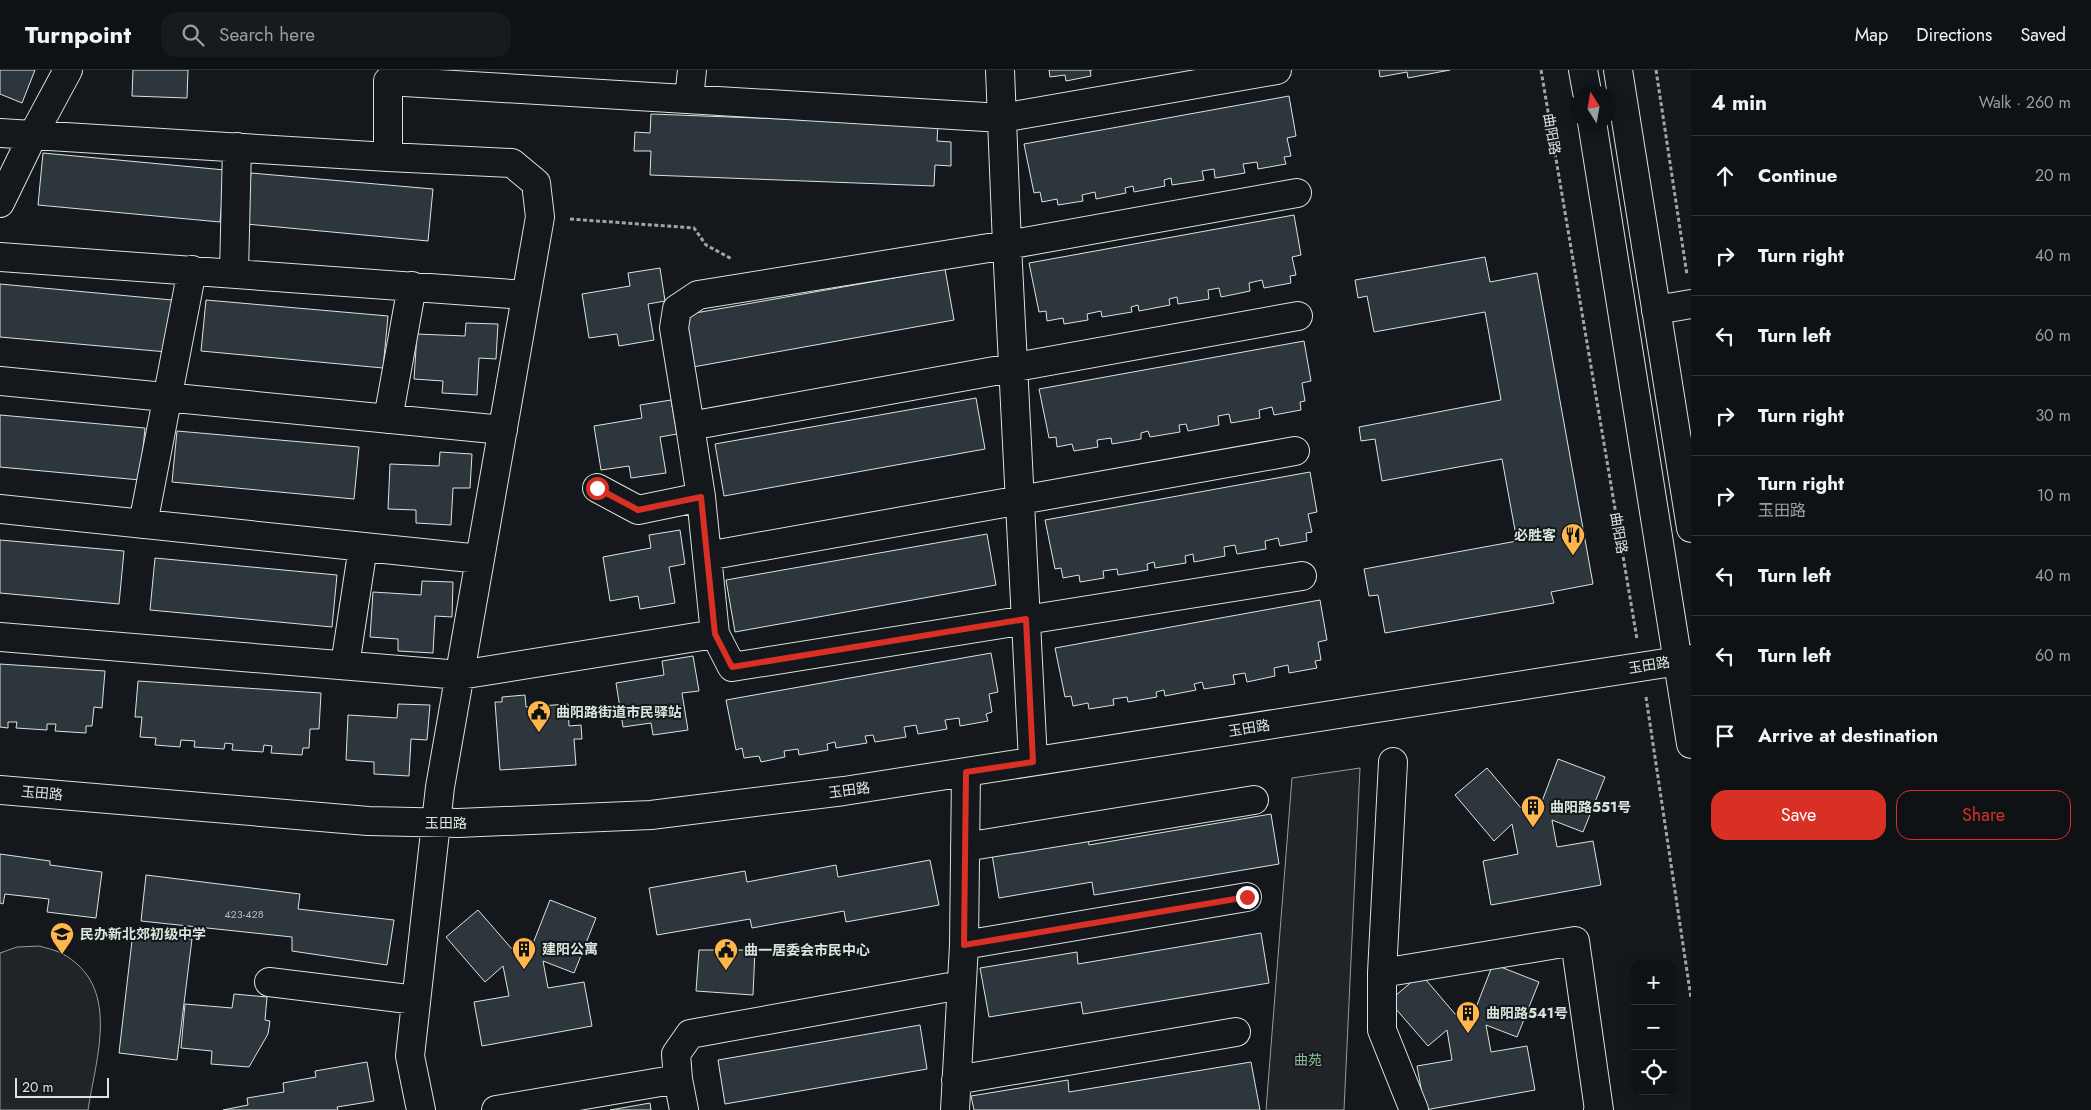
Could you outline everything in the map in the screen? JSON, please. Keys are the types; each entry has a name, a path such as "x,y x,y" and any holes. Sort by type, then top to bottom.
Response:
{"street":[{"path":"0,203 33,135 68,70"},
{"path":"689,99 692,70"},
{"path":"1000,70 1033,762"},
{"path":"388,156 388,81 1002,118 1277,70"},
{"path":"1583,70 1586,85"},
{"path":"1618,70 1691,528"},
{"path":"1593,130 1684,660 1691,744"},
{"path":"0,133 512,163 536,183 540,217 440,787 410,1056 421,1110"},
{"path":"234,273 237,147"},
{"path":"1297,193 1007,246 698,295 677,309 674,328 701,497 715,634 732,667 1302,576"},
{"path":"0,257 526,294"},
{"path":"143,524 192,270"},
{"path":"388,419 412,286"},
{"path":"1656,310 1690,293"},
{"path":"690,426 1014,369 1298,316"},
{"path":"0,381 503,430"},
{"path":"706,556 1295,451"},
{"path":"597,488 638,510 701,497"},
{"path":"0,509 480,559"},
{"path":"345,665 363,547"},
{"path":"0,637 460,675 715,634"},
{"name":"玉田路","path":"0,790 368,821 436,823 651,815 844,791 1684,660"},
{"path":"1393,762 1382,973 1382,1030 1414,1110"},
{"path":"955,1110 964,945 966,772"},
{"path":"965,846 1254,800"},
{"path":"964,945 1247,897"},
{"path":"1382,973 1575,941 1598,1110"},
{"path":"269,982 416,1000"},
{"path":"684,1110 678,1079 676,1054 690,1034 961,985"},
{"path":"956,1080 1236,1032"},
{"path":"496,1110 678,1079"}],"path":[{"name":"曲阳路","path":"1541,70 1642,666 1691,998"},
{"path":"1656,70 1690,293"},
{"path":"540,217 694,228 706,245 734,260"}],"green space":[{"name":"曲苑","path":"1360,768 1344,1110 1266,1110 1292,778"},
{"path":"39,946 61,953 80,967 92,984 98,1003 99,1045 88,1110 0,1110 0,953 17,947"}],"building":[{"path":"0,70 35,70 22,103 0,94"},
{"path":"133,70 188,70 187,98 132,96"},
{"path":"1049,70 1090,70 1091,76 1066,81 1065,75 1050,77"},
{"path":"1379,70 1450,70 1408,78 1407,72 1380,77"},
{"path":"1289,96 1296,136 1287,138 1291,156 1284,157 1286,164 1258,169 1257,162 1243,164 1245,173 1215,178 1214,169 1202,171 1204,180 1172,185 1171,178 1164,180 1165,186 1134,192 1133,186 1125,188 1126,193 1096,199 1095,192 1082,195 1083,201 1058,205 1057,199 1042,202 1040,192 1034,193 1024,144"},
{"path":"651,114 938,125 937,141 951,142 951,166 935,165 934,186 650,175 651,151 634,151 635,132 650,133"},
{"path":"43,153 225,170 220,222 38,205"},
{"path":"251,173 433,189 428,241 246,224"},
{"path":"1294,215 1301,255 1292,257 1296,275 1290,276 1291,283 1264,288 1262,280 1249,283 1250,291 1221,297 1219,288 1208,290 1209,299 1178,304 1177,297 1169,299 1170,305 1139,311 1138,305 1131,307 1132,312 1102,317 1101,311 1087,314 1088,320 1064,324 1063,318 1047,321 1046,311 1039,312 1029,263"},
{"path":"1485,257 1490,282 1537,273 1593,584 1551,592 1554,603 1385,633 1378,595 1369,596 1364,569 1517,541 1502,459 1382,481 1375,439 1361,441 1359,427 1501,400 1485,312 1374,332 1367,296 1358,298 1355,280"},
{"path":"660,268 665,301 648,304 654,340 619,346 617,334 589,338 582,294 630,286 628,273"},
{"path":"945,269 954,320 693,367 684,315"},
{"path":"0,284 172,300 167,352 0,337"},
{"path":"206,300 388,316 383,368 201,351"},
{"path":"466,323 498,324 496,359 479,358 477,395 442,393 443,381 414,379 417,334 465,336"},
{"path":"1304,341 1311,381 1302,383 1305,401 1300,402 1301,410 1274,415 1272,407 1259,410 1260,418 1231,423 1229,414 1218,416 1219,425 1188,431 1186,424 1179,425 1180,432 1150,437 1148,431 1141,433 1141,439 1112,444 1111,438 1097,440 1098,447 1074,451 1072,444 1057,447 1056,437 1049,438 1039,389"},
{"path":"976,398 985,449 724,496 715,444"},
{"path":"671,400 677,434 660,437 666,473 631,478 629,466 601,470 594,426 642,418 640,405"},
{"path":"0,415 145,428 140,480 0,467"},
{"path":"177,431 359,447 354,499 172,482"},
{"path":"440,452 472,454 470,488 453,488 451,525 416,523 416,510 388,509 390,464 439,466"},
{"path":"1310,472 1317,512 1308,514 1312,532 1306,533 1307,541 1280,546 1278,538 1265,541 1266,549 1237,554 1235,545 1224,547 1225,556 1194,562 1193,554 1185,556 1186,563 1155,568 1154,562 1147,564 1148,570 1118,575 1117,569 1103,571 1104,578 1080,582 1079,575 1063,578 1061,568 1055,569 1045,520"},
{"path":"680,530 685,564 669,567 675,603 640,609 638,596 610,601 603,557 651,548 649,535"},
{"path":"987,534 996,585 735,632 726,580"},
{"path":"0,540 124,551 119,604 0,593"},
{"path":"155,558 337,575 332,627 150,610"},
{"path":"422,581 453,582 452,617 435,616 433,653 398,651 398,639 370,637 373,592 421,595"},
{"path":"1320,600 1327,640 1318,642 1321,660 1315,661 1317,668 1289,673 1288,665 1274,668 1275,676 1247,682 1245,673 1233,675 1235,684 1204,689 1202,682 1194,684 1196,690 1165,696 1164,690 1156,692 1157,697 1128,702 1127,697 1113,699 1114,705 1089,709 1088,703 1073,706 1071,696 1065,697 1055,648"},
{"path":"991,653 998,692 989,694 992,712 986,714 988,721 960,726 959,718 945,720 947,729 918,734 916,725 904,727 906,737 875,742 873,735 865,736 867,743 836,748 835,742 827,744 828,750 799,755 798,749 784,751 785,757 761,762 759,756 744,758 742,748 736,750 726,700"},
{"path":"693,656 699,691 682,693 688,730 653,735 651,723 623,727 616,683 664,675 662,661"},
{"path":"0,664 105,671 102,708 94,707 92,726 86,726 86,733 55,731 56,724 47,724 47,730 16,728 17,722 8,722 8,728 0,727"},
{"path":"138,681 321,693 319,729 310,729 309,748 303,748 302,755 271,753 272,746 264,745 263,752 232,750 233,744 225,743 224,749 194,747 195,741 181,740 180,747 155,745 156,738 140,737 142,717 135,717"},
{"name":"曲阳路街道市民驿站","path":"525,695 526,707 568,704 569,726 581,725 582,739 574,739 576,765 500,770 495,702 502,702 502,697"},
{"path":"398,704 430,705 427,740 411,739 409,776 374,774 374,762 346,760 348,715 397,718"},
{"name":"曲阳路551号","path":"1558,759 1605,777 1583,832 1552,820 1557,847 1593,841 1601,885 1491,905 1483,861 1518,854 1512,824 1494,841 1455,795 1487,768 1521,808 1541,804"},
{"path":"1271,814 1279,864 1094,895 1092,882 999,898 991,848 1087,832 1089,845"},
{"path":"0,854 50,861 50,865 102,872 96,918 47,912 49,899 5,894 3,904 0,903"},
{"path":"930,860 939,905 846,922 844,911 752,928 750,919 657,935 649,888 745,871 747,882 836,865 838,877"},
{"path":"146,875 300,894 298,909 394,920 387,965 292,951 292,937 141,921"},
{"name":"建阳公寓","path":"550,900 596,918 574,973 543,961 548,988 584,982 592,1026 482,1046 474,1002 509,996 503,966 485,982 446,937 478,910 512,949 532,946"},
{"path":"133,932 192,939 177,1060 119,1053"},
{"path":"1261,933 1269,983 1083,1014 1081,1002 989,1017 980,968 1077,952 1078,964"},
{"name":"曲一居委会市民中心","path":"699,950 755,950 753,995 696,991"},
{"name":"曲阳路541号","path":"1493,964 1539,982 1517,1037 1486,1025 1491,1052 1527,1046 1535,1090 1425,1110 1417,1066 1452,1060 1447,1030 1428,1046 1389,1001 1421,974 1455,1014 1475,1010"},
{"path":"234,994 267,997 265,1020 270,1021 268,1034 249,1067 211,1064 212,1051 181,1048 185,1004 232,1008"},
{"path":"920,1025 927,1069 725,1104 718,1060"},
{"path":"367,1062 374,1101 337,1107 338,1110 223,1110 248,1105 247,1098 284,1092 283,1083 316,1077 315,1071"},
{"path":"1251,1062 1260,1110 974,1110 971,1096 1068,1080 1069,1092"},
{"path":"650,1103 651,1110 610,1110"}],"place":[{"name":"必胜客","path":"1573,556"},
{"name":"曲阳路街道市民驿站","path":"539,733"},
{"name":"曲阳路551号","path":"1533,828"},
{"name":"民办新北郊初级中学","path":"62,955"},
{"name":"建阳公寓","path":"524,970"},
{"name":"曲一居委会市民中心","path":"726,971"},
{"name":"曲阳路541号","path":"1468,1034"}],"route":[{"path":"597,488 638,510 701,497 715,634 732,667 1026,619 1033,762 966,772 964,945 1247,897"}]}
